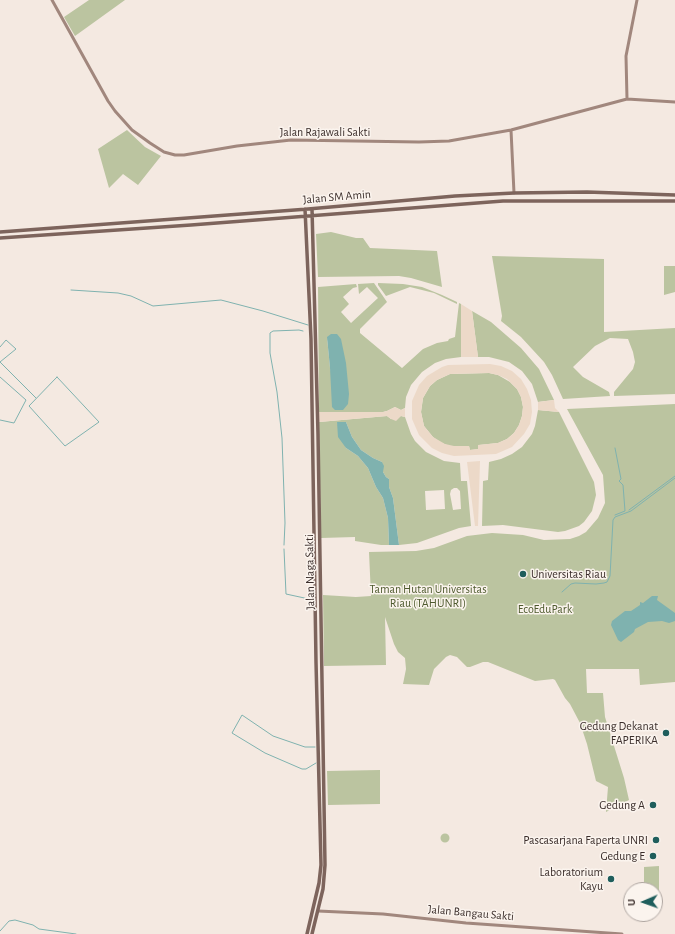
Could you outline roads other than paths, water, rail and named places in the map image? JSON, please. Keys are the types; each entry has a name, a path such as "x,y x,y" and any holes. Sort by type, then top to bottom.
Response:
{"main road":[{"name":"Jalan Rajawali Sakti","path":"52,0 115,111 141,137 167,154 184,155 237,146 291,140 404,142 449,140 511,130 627,99 675,102"},
{"path":"627,99 626,56 637,0"},
{"path":"511,130 514,193"},
{"name":"Jalan SM Amin","path":"0,232 276,212 455,196 514,193 587,192 675,195"},
{"path":"455,196 456,204"},
{"name":"Jalan SM Amin","path":"0,238 456,204 541,200 675,201"},
{"name":"Jalan Naga Sakti","path":"306,209 305,215 311,339 321,865 319,882 307,934"},
{"name":"Jalan Naga Sakti","path":"312,209 318,417 325,851 324,880 312,934"},
{"path":"276,212 277,218"},
{"name":"Jalan Bangau Sakti","path":"318,911 383,914 466,923 589,933 622,934"}],"water":[{"path":"331,334 337,334 341,339 346,363 349,394 348,404 343,410 335,410 332,407 327,337"},
{"path":"337,422 346,422 352,437 361,450 382,462 384,466 383,472 389,479 389,487 393,498 399,545 389,545 388,518 383,498 376,487 368,468 358,456 346,448 338,437"},
{"path":"652,596 658,596 657,600 675,613 675,621 669,623 662,621 648,622 635,629 634,632 621,642 618,640 611,625 612,621 625,611 631,611 640,605 640,602 643,603"}],"waterway":[{"path":"71,290 118,293 131,296 153,306 221,300 308,325"},
{"path":"284,545 285,523 282,438 277,392 270,353 270,333 273,331 303,331"},
{"path":"0,347 6,340 16,349 0,362"},
{"path":"0,362 36,398"},
{"path":"0,377 26,400 14,423 0,420"},
{"path":"57,377 99,422 65,446 29,406 57,377"},
{"path":"615,448 621,479 619,481 623,485 625,511 615,515"},
{"path":"629,510 675,476"},
{"path":"562,592 571,584 575,583 596,584 607,582 610,576 613,520 615,517 631,511 675,478"},
{"path":"284,549 286,594 309,599"},
{"path":"315,747 305,747 273,736 242,715 232,733 265,753 302,769 306,769 316,763"},
{"path":"0,931 9,921 15,920 33,925 39,929 76,934"}],"place":[{"name":"Universitas Riau","path":"523,574"},
{"name":"Gedung Dekanat FAPERIKA","path":"666,733"},
{"name":"Gedung A","path":"653,805"},
{"name":"Pascasarjana Faperta UNRI","path":"656,840"},
{"name":"Gedung E","path":"653,856"},
{"name":"Laboratorium Kayu","path":"611,879"}],"park label":[{"name":"Taman Hutan Universitas Riau (TAHUNRI)","path":"428,596"},
{"name":"EcoEduPark","path":"545,609"}]}
